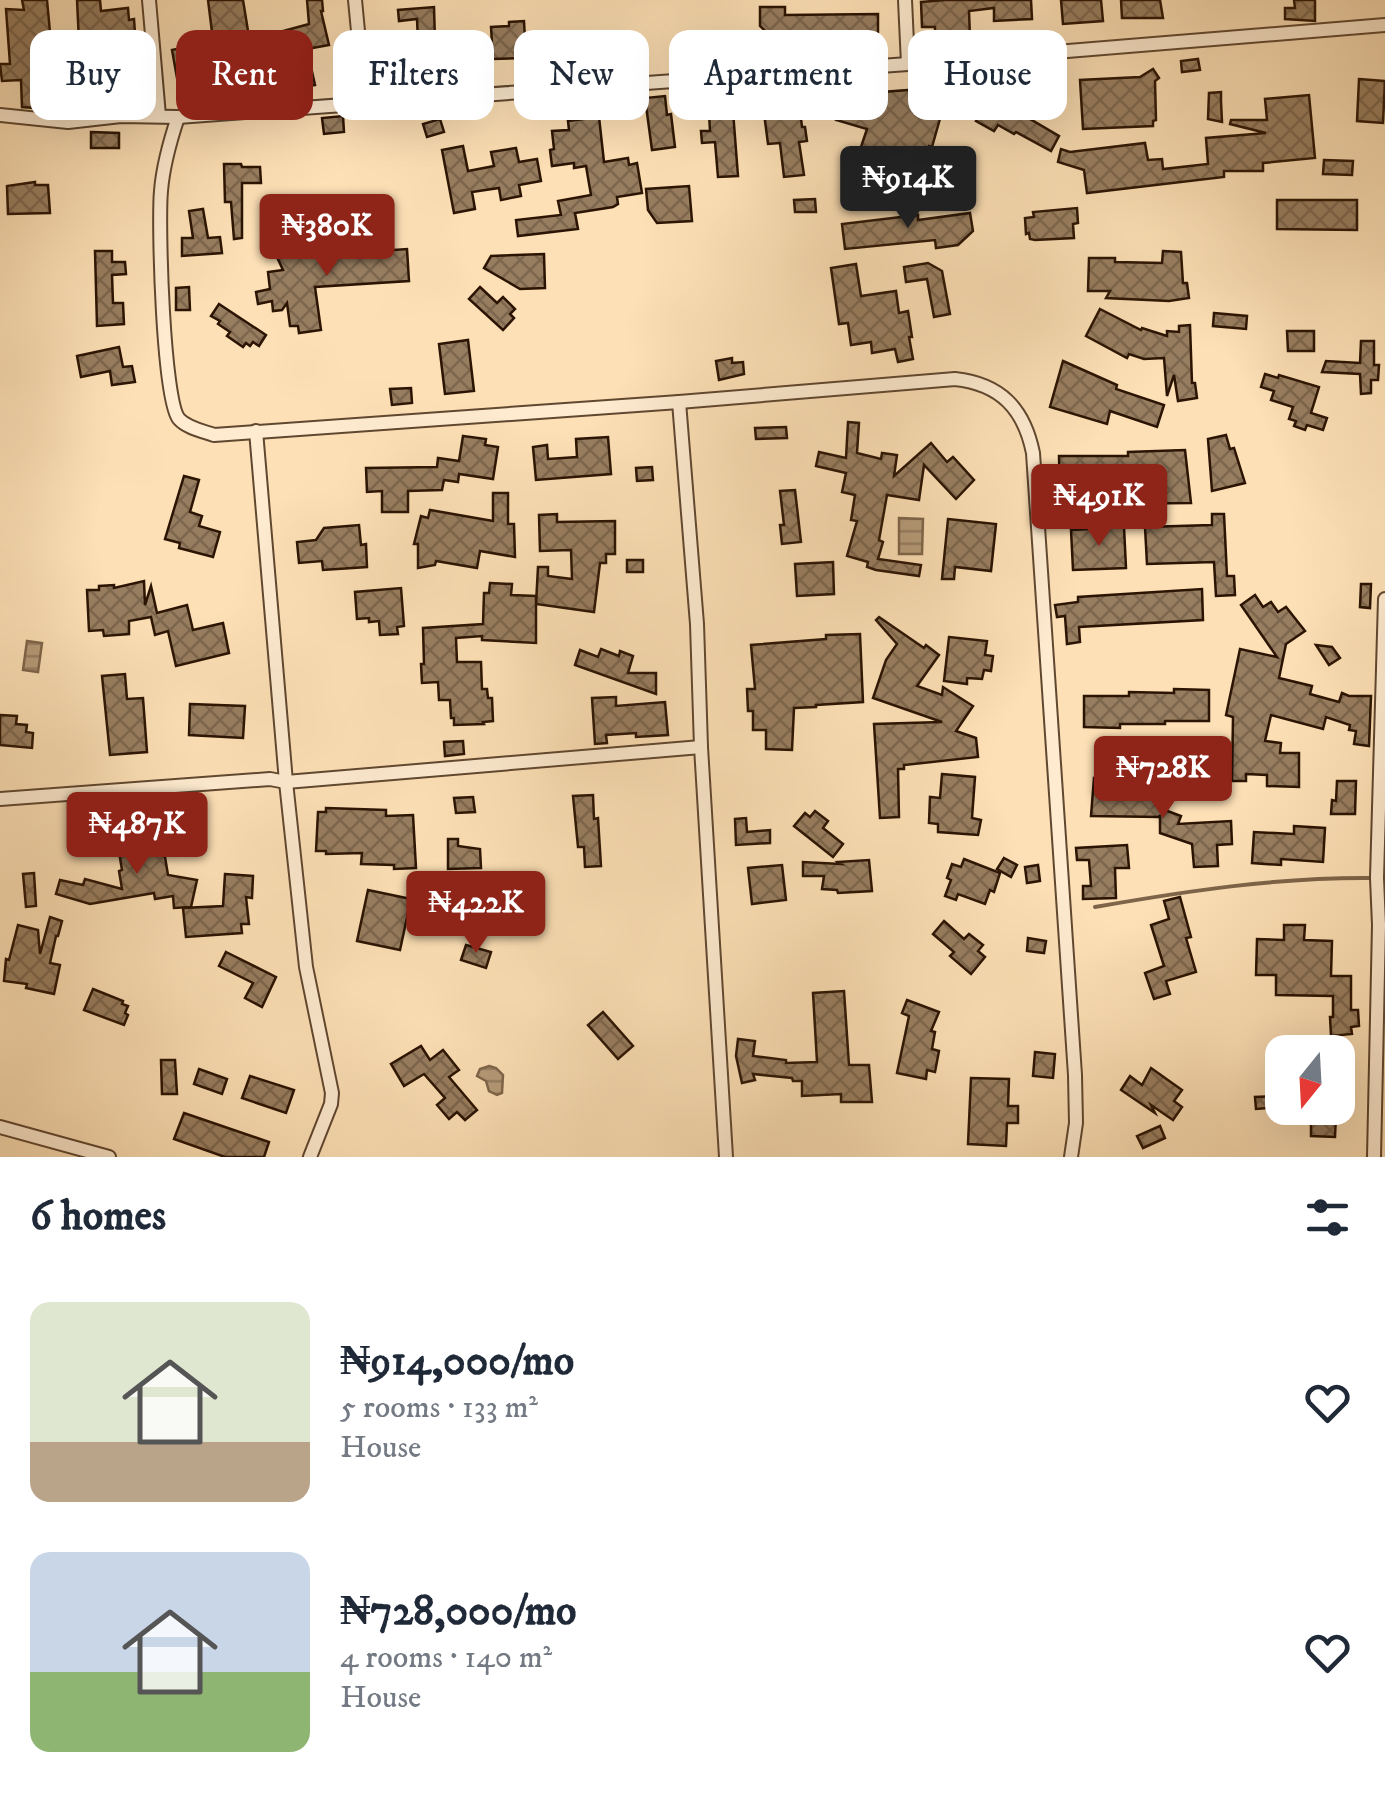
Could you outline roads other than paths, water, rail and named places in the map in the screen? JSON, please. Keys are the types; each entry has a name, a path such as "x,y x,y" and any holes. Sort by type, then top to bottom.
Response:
{"street":[{"path":"148,0 159,116"},
{"path":"355,0 358,30"},
{"path":"494,94 908,64 905,0"},
{"path":"1067,51 1385,25"},
{"path":"0,115 68,122 121,116 176,117"},
{"path":"177,120 164,168 160,212 167,368 178,419 194,429 214,435 955,379 975,381 990,388 1014,408 1024,421 1033,453 1075,1075 1076,1122 1071,1157"},
{"path":"679,402 697,624 726,1157"},
{"path":"256,431 306,968 332,1094 332,1104 310,1157"},
{"path":"1374,1157 1385,599"},
{"path":"0,799 270,779 286,782 701,747"},
{"path":"0,1127 109,1157"}],"waterway":[{"path":"1095,907 1233,886 1373,878"}]}
